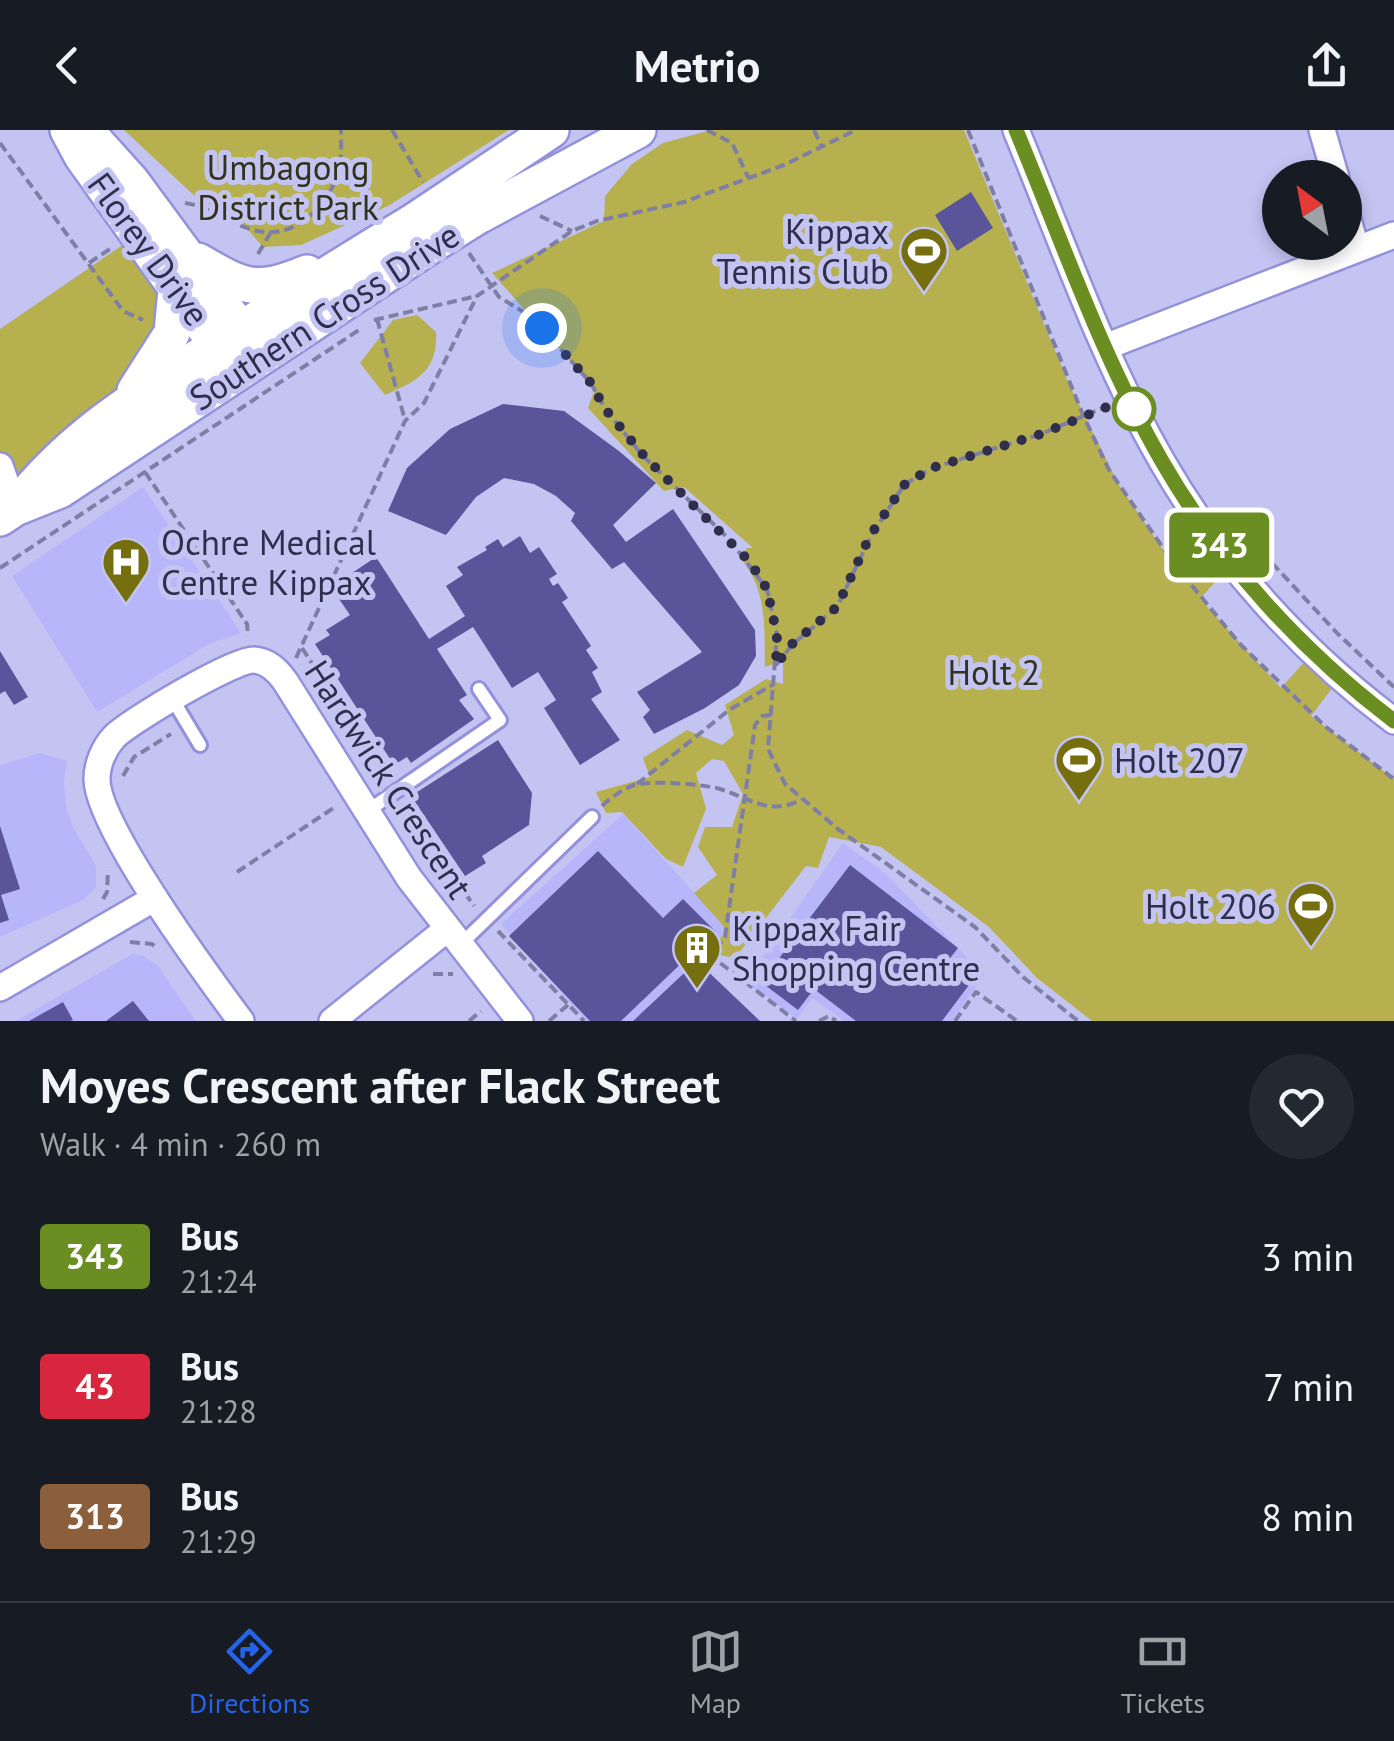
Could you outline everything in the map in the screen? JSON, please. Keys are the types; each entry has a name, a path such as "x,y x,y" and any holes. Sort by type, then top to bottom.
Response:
{"main road":[{"name":"Florey Drive","path":"68,130 82,156 176,289 229,337"},
{"name":"Florey Drive","path":"83,130 131,181 184,253 248,364"},
{"name":"Southern Cross Drive","path":"470,203 551,130"},
{"name":"Southern Cross Drive","path":"8,513 44,470 124,406 229,337 470,203 638,130"},
{"path":"184,253 230,280 248,286 277,286 420,234"},
{"name":"Southern Cross Drive","path":"8,513 60,490 248,364 420,234"},
{"path":"124,406 172,334 176,289"}],"street":[{"path":"1016,130 1106,347 1174,482 1238,569 1325,665 1394,721"},
{"path":"1322,130 1331,160"},
{"path":"1362,246 1394,234"},
{"path":"1106,347 1326,260"},
{"path":"0,466 8,513"},
{"name":"Hardwick Crescent","path":"241,1021 155,898 102,805 97,774 114,737 245,661 272,666 286,680 360,804 453,937 520,1021"},
{"path":"0,988 155,898"},
{"name":"Hardwick Crescent","path":"332,1021 453,937"}],"lane":[{"path":"360,804 397,792 500,720 479,689"},
{"path":"172,700 200,745"},
{"path":"453,937 486,919 592,817"}],"path":[{"path":"189,214 178,202 200,205 242,226 271,232 298,224 322,204 339,169 341,130"},
{"path":"707,130 732,143 748,178"},
{"path":"814,130 822,146"},
{"path":"0,568 377,318 476,296 584,226 684,202 856,130"},
{"path":"0,143 123,311 152,324"},
{"path":"266,260 254,261 271,232"},
{"path":"490,285 499,296 532,316 590,382 606,410 644,456 750,562 767,589 777,635 768,749 786,784 801,800 974,927 1023,977 1078,1021"},
{"path":"286,680 405,420 424,403 476,296"},
{"path":"377,318 405,420"},
{"path":"776,665 792,644 837,607 870,536 904,485 932,468 1041,434 1129,398"},
{"path":"145,472 248,624 248,639"},
{"path":"1228,516 1338,634 1394,687"},
{"path":"302,648 467,899 584,1021"},
{"path":"592,817 604,802 635,786 730,710 774,684"},
{"path":"772,714 762,716 756,726 725,936 711,956 796,1021"},
{"path":"117,788 134,757 186,724"},
{"path":"635,786 718,788 755,805 790,806 801,800"},
{"path":"237,872 360,804"},
{"path":"98,904 107,892 106,859"},
{"path":"124,944 136,940 152,944 164,954"},
{"path":"422,975 452,973 463,984"},
{"path":"956,1021 976,992 1017,1021"},
{"path":"549,1021 568,1005"},
{"path":"469,1021 484,1008"},
{"path":"819,1021 828,1016 836,1021"}],"shaded area":[{"name":"Ochre Medical Centre Kippax","path":"143,487 241,633 209,644 97,712 12,576"},
{"path":"39,753 67,761 66,807 96,866 96,887 83,900 0,937 0,765"},
{"path":"623,814 729,931 690,966 748,1021 586,1021 501,924"},
{"path":"843,843 885,873 984,975 952,1021 844,1021 812,998 797,1018 745,982"},
{"path":"132,954 142,955 157,965 196,1021 16,1021"}],"green space":[{"name":"Umbagong District Park","path":"124,130 509,130 388,206 301,245 263,247 234,214 200,201"},
{"name":"Holt 2","path":"711,130 964,130 1068,382 1119,485 1179,573 1204,561 1223,573 1200,599 1281,688 1305,661 1333,687 1311,716 1394,779 1394,1021 1092,1021 1037,978 989,927 881,847 829,837 818,868 806,866 735,958 705,952 728,931 694,893 717,875 698,847 705,827 732,827 743,794 724,761 712,759 696,773 706,809 683,867 666,859 622,812 606,813 596,792 650,777 643,758 687,730 722,745 734,735 725,705 766,679 783,684 783,661 765,667 760,596 740,558 747,548 753,548 684,487 664,491 588,408 595,389 492,273 604,221 605,196 632,164 663,143"},
{"path":"127,242 161,292 153,337 98,413 0,487 0,329"},
{"path":"417,315 436,332 433,356 416,379 385,395 360,363 393,320"}],"building":[{"path":"971,192 993,228 957,251 935,215"},
{"path":"503,404 564,411 656,483 613,525 626,542 673,509 755,630 756,656 739,685 654,734 643,717 650,710 637,692 702,652 624,562 612,569 571,521 575,513 534,484 504,478 476,497 446,535 388,511 407,468 450,429"},
{"path":"520,536 530,553 539,547 557,574 549,579 553,586 558,583 568,598 562,602 591,646 586,650 598,668 592,672 602,692 591,699 620,740 580,765 544,708 556,700 538,672 512,688 473,627 437,649 467,695 459,700 474,719 411,763 407,757 394,765 315,644 330,635 326,630 350,615 337,596 356,579 352,573 376,557 429,639 465,616 446,586 463,575 457,567 498,539 503,547"},
{"path":"0,651 28,697 14,705 5,691 0,694"},
{"path":"498,740 532,793 529,825 482,856 486,863 465,876 411,796"},
{"path":"0,826 20,889 1,895 9,920 0,923"},
{"path":"598,851 663,918 683,899 715,931 621,1021 590,1021 509,936"},
{"path":"850,865 958,948 947,962 972,981 942,1021 856,1021 814,989 798,1010 761,982"},
{"name":"Kippax Fair Shopping Centre","path":"697,961 760,1021 633,1021"},
{"path":"133,1001 149,1021 106,1021"},
{"path":"63,1002 73,1020 29,1021"}],"bus line":[{"name":"343","path":"1016,130 1106,347 1164,466 1238,569 1292,631 1325,665 1394,721"}],"place":[{"name":"Kippax Tennis Club","path":"924,294"},
{"name":"Ochre Medical Centre Kippax","path":"126,604"},
{"name":"Holt 207","path":"1079,802"},
{"name":"Holt 206","path":"1311,948"},
{"name":"Kippax Fair Shopping Centre","path":"697,990"}],"route":[{"path":"542,328 590,382 606,410 644,456 750,562 767,589 777,635 776,665 792,644 837,607 870,536 904,485 932,468 1041,434 1129,398 1134,409"}]}
